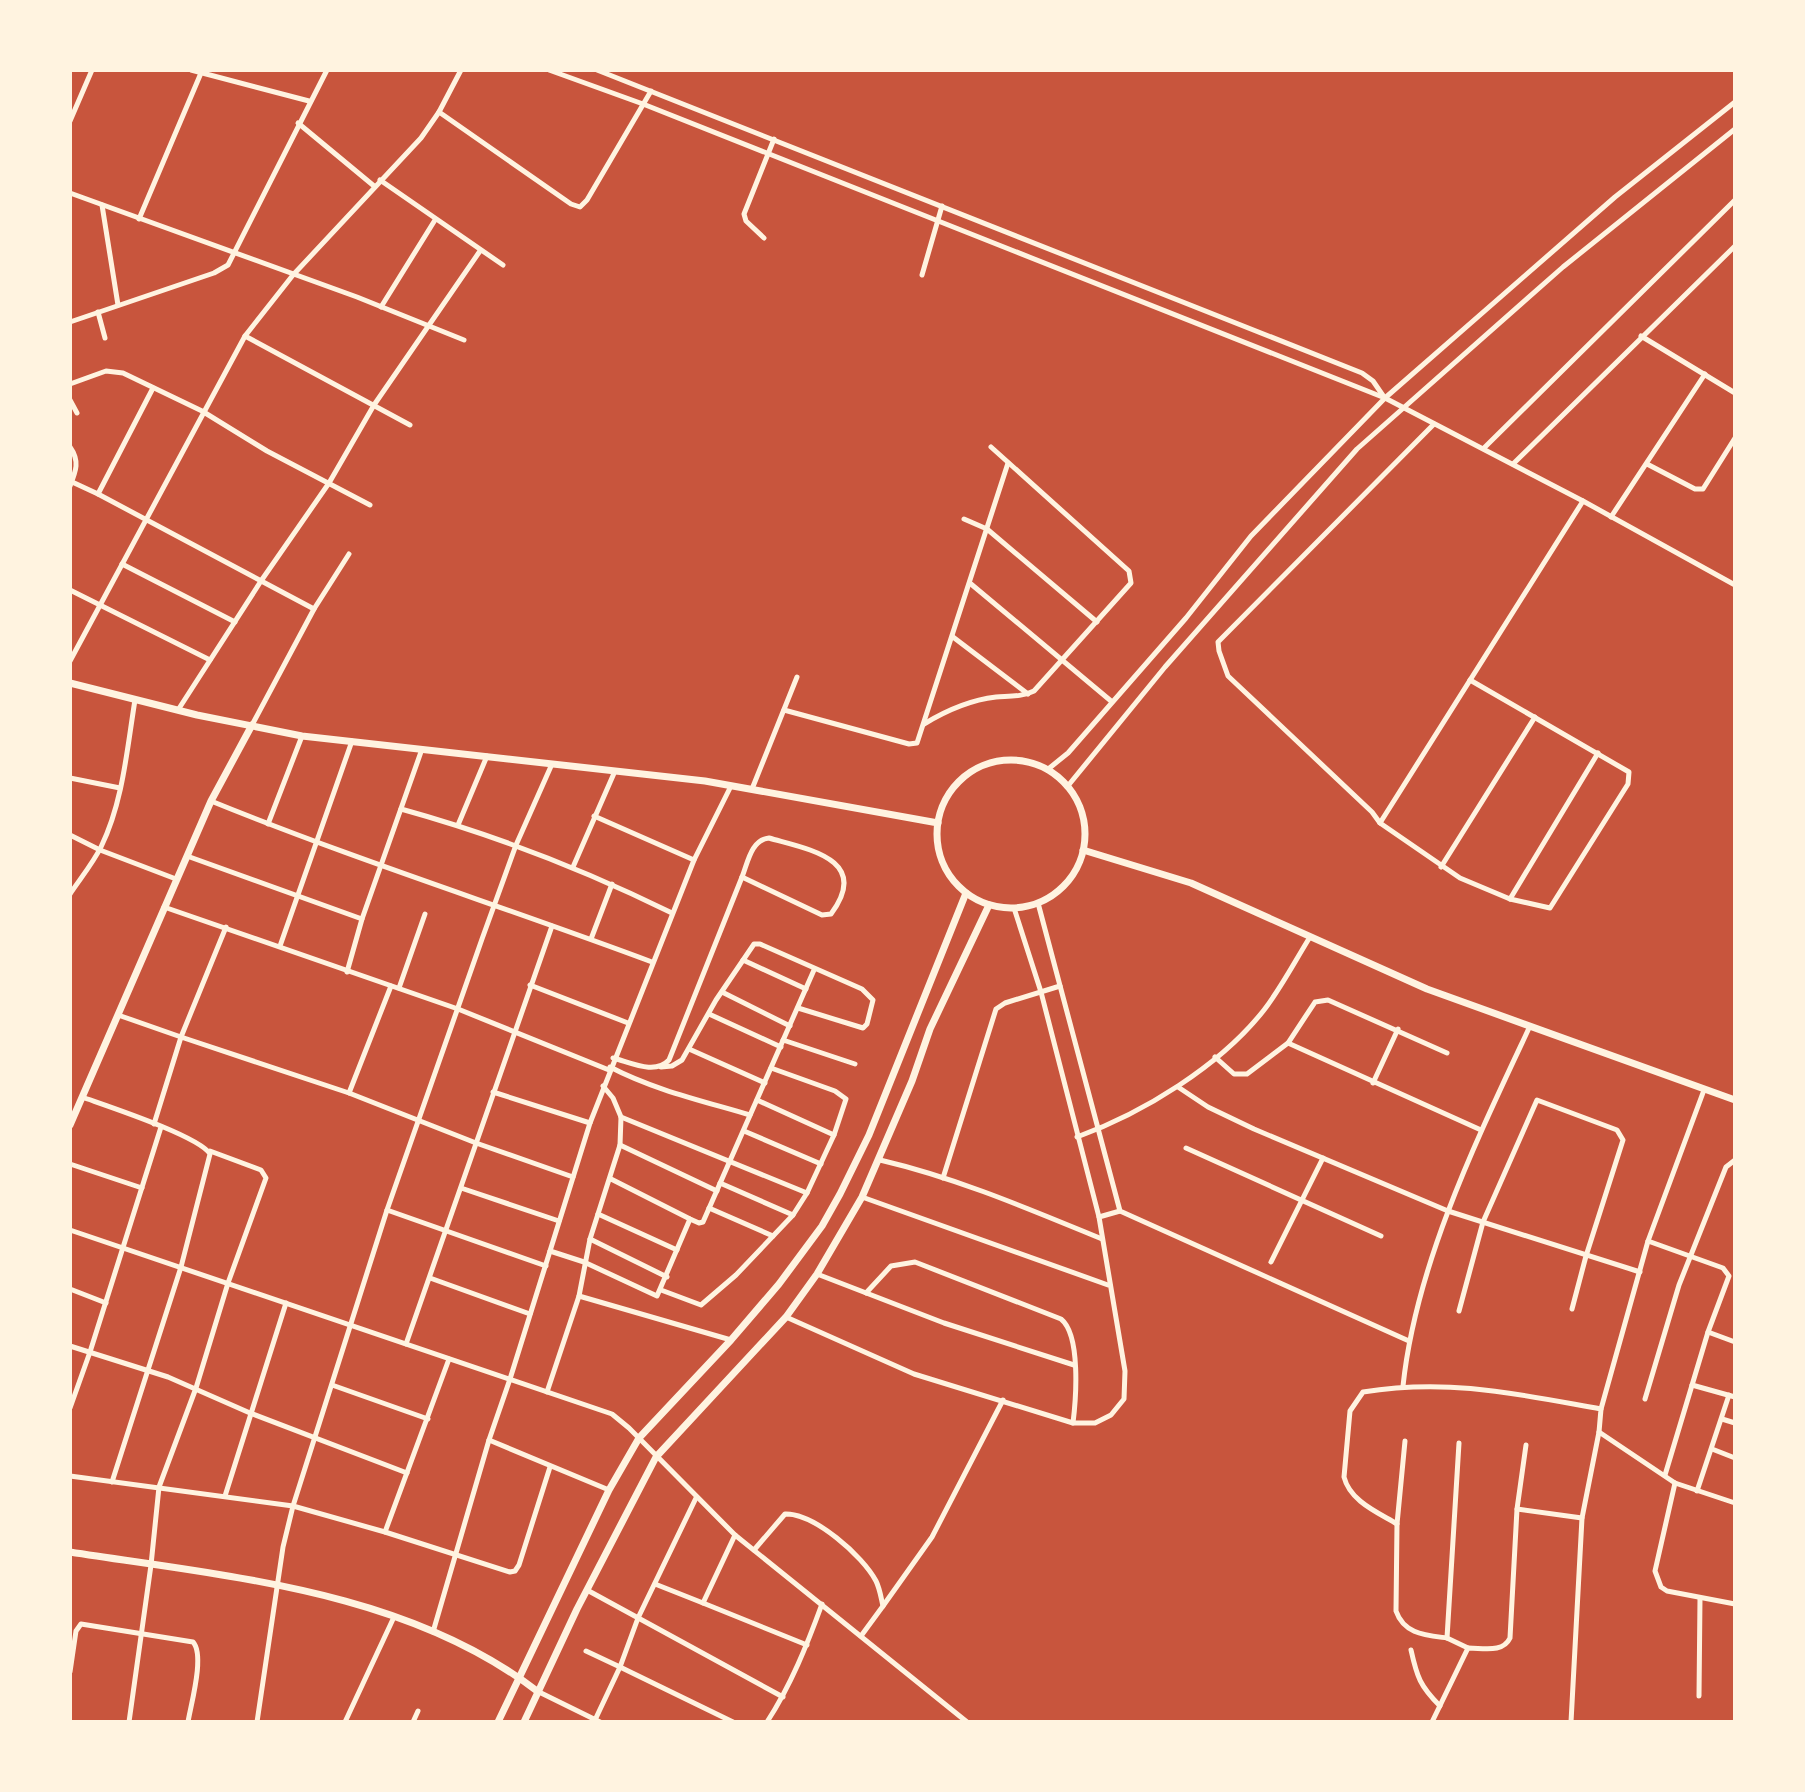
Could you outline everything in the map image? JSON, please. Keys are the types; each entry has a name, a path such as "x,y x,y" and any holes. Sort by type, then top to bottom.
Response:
{"street":[{"path":"70,121 92,70"},
{"path":"191,70 309,101"},
{"path":"70,322 219,272 228,265 327,70"},
{"path":"70,661 245,336 293,275 421,138 461,70"},
{"path":"549,70 643,104 1385,398 1484,448 1735,585"},
{"path":"597,70 1362,373 1378,386 1385,398"},
{"path":"139,219 201,73"},
{"path":"439,112 571,204 580,207 651,91"},
{"path":"1047,770 1068,753 1186,618 1251,536 1385,398 1615,197 1735,102"},
{"path":"298,123 374,186"},
{"path":"1067,787 1165,667 1357,449 1574,258 1735,129"},
{"path":"764,238 746,221 744,214 774,139"},
{"path":"380,180 503,265"},
{"path":"70,193 464,340"},
{"path":"1484,448 1735,200"},
{"path":"102,205 118,305"},
{"path":"922,275 942,206"},
{"path":"1729,206 1735,211"},
{"path":"381,307 435,220"},
{"path":"1513,464 1735,246"},
{"path":"178,710 329,483 374,405 480,251"},
{"path":"98,312 105,338"},
{"path":"245,336 410,425"},
{"path":"1641,336 1735,393"},
{"path":"70,384 106,371 123,373 202,411 267,451 370,505"},
{"path":"1611,517 1705,374"},
{"path":"98,494 153,388"},
{"path":"70,400 77,413"},
{"path":"1434,424 1218,642 1219,651 1228,676 1380,823 1441,867 1473,885 1543,908 1552,906 1628,784 1630,776 1627,769 1470,680"},
{"path":"1647,464 1695,489 1703,489 1735,438"},
{"path":"70,447 77,459 71,483 98,494 314,609"},
{"path":"924,724 979,700 1029,694 1063,661 1131,583 1131,575 991,447"},
{"path":"784,710 912,745 918,741 1008,463"},
{"path":"1380,823 1583,501"},
{"path":"964,519 987,529 1097,622"},
{"path":"70,1125 211,801 314,609 349,554"},
{"path":"122,564 235,622"},
{"path":"970,583 1111,701"},
{"path":"70,590 210,660"},
{"path":"953,637 1029,694"},
{"path":"752,789 797,677"},
{"path":"70,683 302,736 731,785 938,823"},
{"path":"70,894 100,850 110,826 120,788 135,699"},
{"path":"1441,867 1535,717"},
{"path":"268,824 302,736"},
{"path":"280,946 352,741"},
{"path":"347,972 362,919 422,748"},
{"path":"1510,899 1598,753"},
{"path":"458,825 487,755"},
{"path":"1015,760 1047,770 1067,787 1083,817 1083,850 1079,864 1063,887 1038,903 1014,908 989,905 966,893 945,869 937,838 938,823 944,802 956,784 983,766 1015,760"},
{"path":"257,1722 277,1585 293,1506 387,1210 516,845 552,764"},
{"path":"573,867 615,771"},
{"path":"70,778 120,788"},
{"path":"433,1633 489,1440 603,1086 694,860 731,785"},
{"path":"211,801 317,844 652,962"},
{"path":"401,809 516,845 613,884 672,913"},
{"path":"594,816 694,860"},
{"path":"70,835 176,879"},
{"path":"661,1067 672,1055 742,877 756,843 769,838 829,857 839,868 843,887 835,910 825,916 742,877"},
{"path":"1083,850 1191,883 1383,971 1735,1100"},
{"path":"187,856 362,919"},
{"path":"591,939 613,884"},
{"path":"498,1722 609,1490 639,1438 731,1340 779,1284 822,1226 869,1135 966,893"},
{"path":"1038,903 1120,1211"},
{"path":"524,1722 587,1590 656,1457 786,1317 817,1274 862,1197 880,1160 930,1029 989,905"},
{"path":"163,907 458,1009 630,1078 750,1115"},
{"path":"786,1317 914,1374 1073,1423 1095,1423 1111,1415 1124,1399 1125,1371 1099,1217 1041,992 1014,908"},
{"path":"399,988 425,914"},
{"path":"406,1344 552,926"},
{"path":"154,1124 181,1037 226,927"},
{"path":"1077,1137 1178,1087 1215,1057 1262,1013 1310,937"},
{"path":"613,1058 651,1068 677,1063 689,1049 752,945 758,944 870,994 873,1003 863,1028 798,1008"},
{"path":"743,960 806,989"},
{"path":"611,1179 702,1223 814,970"},
{"path":"349,1093 391,985"},
{"path":"530,985 628,1023"},
{"path":"943,1178 996,1009 1005,1003 1060,986"},
{"path":"722,992 790,1026"},
{"path":"1215,1057 1234,1074 1247,1074 1288,1043 1315,1002 1321,999 1398,1029 1447,1053"},
{"path":"709,1014 782,1044 855,1064"},
{"path":"118,1015 349,1093 573,1177"},
{"path":"1403,1386 1409,1341 1448,1211 1481,1130 1530,1026"},
{"path":"1373,1083 1398,1029"},
{"path":"1288,1043 1481,1130"},
{"path":"689,1049 765,1083"},
{"path":"661,1290 702,1305 736,1275 793,1215 807,1193 834,1135 845,1105 844,1096 771,1068"},
{"path":"547,1392 579,1296 590,1239 620,1145 621,1117 613,1098 603,1086"},
{"path":"1178,1087 1208,1107 1448,1211 1640,1272"},
{"path":"1571,1722 1582,1518 1601,1409 1648,1241 1704,1090"},
{"path":"493,1092 590,1123"},
{"path":"82,1097 261,1170 266,1178 228,1283 196,1388 159,1487 129,1722"},
{"path":"757,1100 834,1135"},
{"path":"1459,1311 1483,1222 1537,1100 1617,1130 1622,1135 1620,1152 1572,1309"},
{"path":"621,1117 807,1193"},
{"path":"70,1408 161,1127"},
{"path":"744,1131 821,1164"},
{"path":"620,1145 717,1191"},
{"path":"1186,1148 1381,1236"},
{"path":"112,1482 181,1267 210,1162 210,1151"},
{"path":"1271,1262 1323,1158"},
{"path":"880,1160 993,1194 1103,1240"},
{"path":"1645,1399 1689,1255 1726,1167 1735,1160"},
{"path":"70,1164 142,1188"},
{"path":"720,1183 793,1215"},
{"path":"461,1188 559,1221"},
{"path":"862,1197 1109,1285"},
{"path":"709,1208 773,1236"},
{"path":"387,1210 546,1266"},
{"path":"1099,1217 1120,1211 1409,1341"},
{"path":"598,1214 677,1250"},
{"path":"550,1251 584,1262 657,1296 690,1219"},
{"path":"70,1230 612,1414 735,1535 967,1722"},
{"path":"590,1239 667,1277"},
{"path":"1648,1241 1723,1268 1729,1276 1708,1332 1665,1475"},
{"path":"866,1293 891,1266 915,1262 1061,1319 1072,1336 1073,1423"},
{"path":"817,1274 944,1323 1074,1365"},
{"path":"430,1278 530,1314"},
{"path":"70,1289 106,1303"},
{"path":"579,1296 731,1340"},
{"path":"225,1496 286,1303"},
{"path":"1708,1332 1735,1342"},
{"path":"70,1346 147,1369 250,1413 407,1473"},
{"path":"385,1532 449,1359"},
{"path":"332,1385 428,1419"},
{"path":"1397,1524 1354,1497 1346,1487 1344,1477 1350,1411 1363,1392 1403,1386 1451,1385 1500,1390 1601,1409"},
{"path":"1692,1385 1732,1396 1697,1491"},
{"path":"861,1636 932,1537 1003,1400"},
{"path":"1722,1419 1735,1423"},
{"path":"1599,1432 1675,1483 1735,1503"},
{"path":"489,1440 609,1490"},
{"path":"1405,1441 1397,1524 1396,1611 1408,1629 1447,1638 1468,1648 1500,1648 1507,1645 1510,1638 1517,1509 1526,1445"},
{"path":"1447,1638 1459,1443"},
{"path":"1712,1449 1735,1458"},
{"path":"70,1476 293,1506 454,1553 504,1571 516,1570 550,1467"},
{"path":"1675,1483 1655,1571 1657,1580 1667,1591 1735,1604"},
{"path":"70,1552 277,1585 394,1617 493,1661 537,1691 597,1721 638,1618 696,1498"},
{"path":"1517,1509 1582,1518"},
{"path":"754,1550 784,1514 808,1518 828,1532 874,1577 883,1606"},
{"path":"703,1603 735,1535"},
{"path":"655,1584 807,1645"},
{"path":"587,1590 783,1697"},
{"path":"1699,1696 1700,1598"},
{"path":"767,1722 783,1697 822,1604"},
{"path":"345,1722 394,1617"},
{"path":"70,1672 76,1631 81,1625 189,1641 197,1646 199,1657 188,1722"},
{"path":"1432,1722 1468,1648"},
{"path":"1411,1650 1417,1678 1440,1706"},
{"path":"586,1651 733,1722"},
{"path":"413,1722 418,1711"}]}
